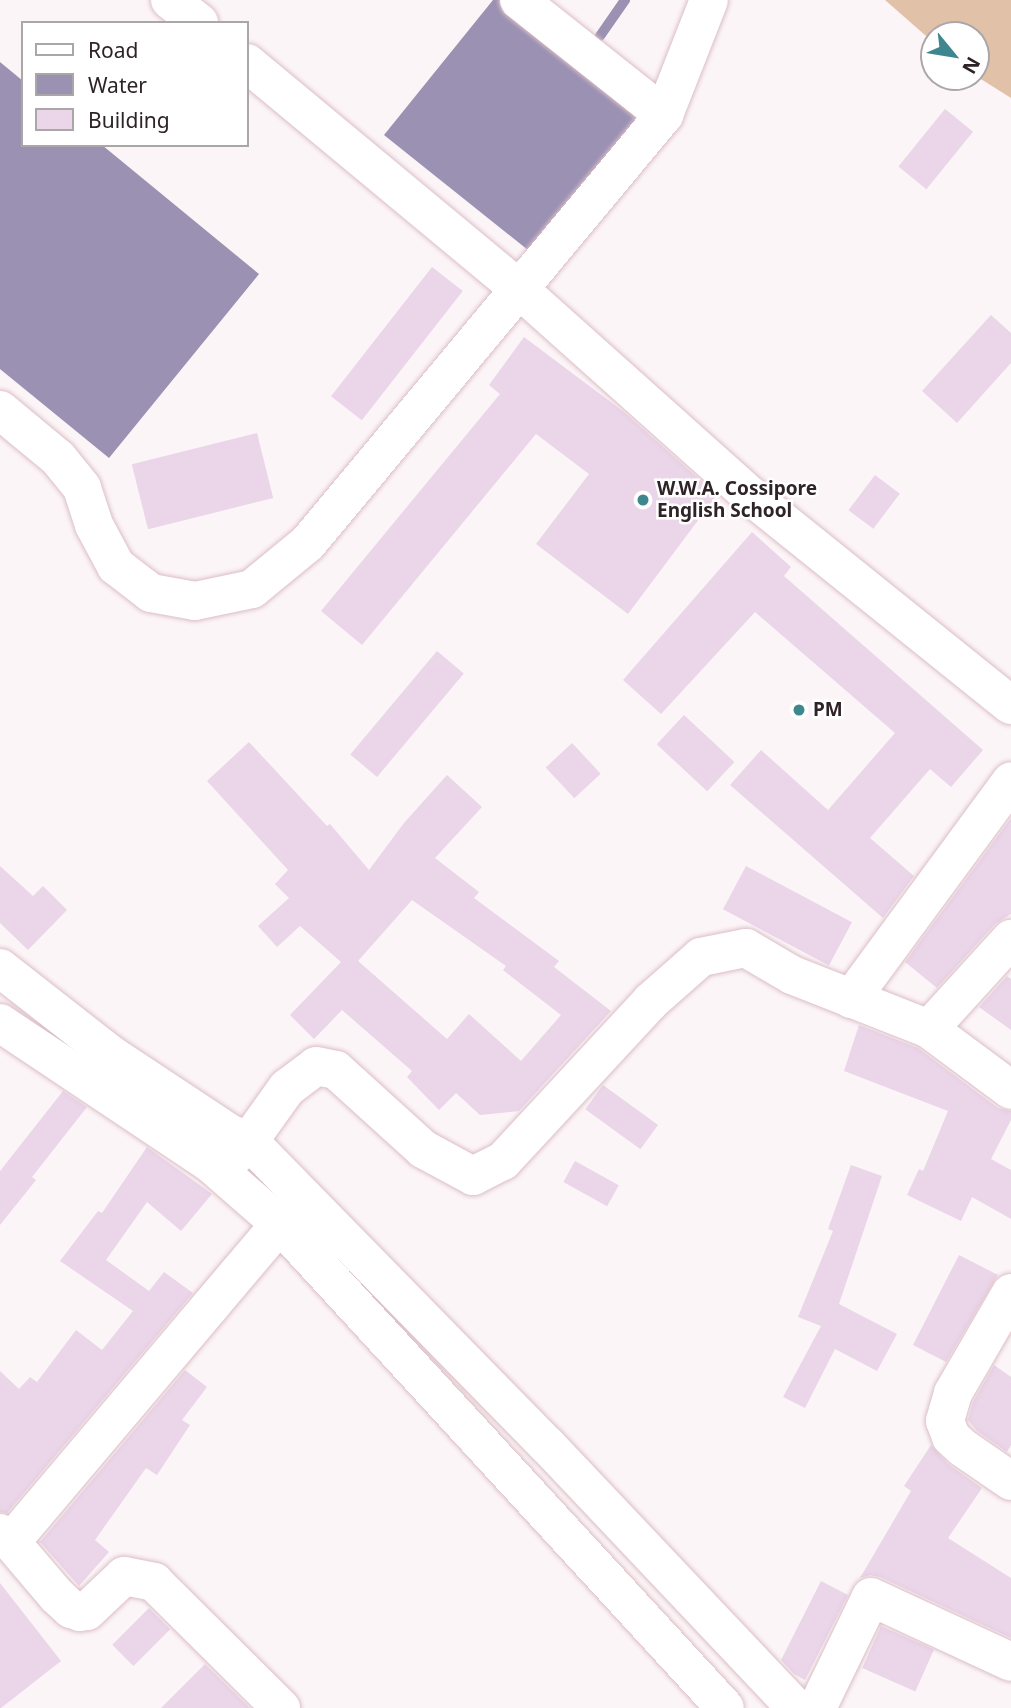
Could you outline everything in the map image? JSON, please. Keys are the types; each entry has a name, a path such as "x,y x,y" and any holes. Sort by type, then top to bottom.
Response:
{"street":[{"path":"170,0 196,21"},
{"path":"519,0 664,115"},
{"path":"0,410 58,458 82,488 94,525 116,566 151,593 195,601 252,589 308,543 664,115 709,0"},
{"path":"248,64 519,289 752,497 1011,705"},
{"path":"851,999 1011,780"},
{"path":"929,1029 1011,939"},
{"path":"220,1171 249,1141 287,1088 316,1066 336,1070 423,1149 473,1176 503,1160 650,1002 701,957 746,948 792,975 929,1029 1011,1090"},
{"path":"0,968 110,1054 230,1134 249,1141 547,1445 796,1708"},
{"path":"0,1023 220,1171 280,1224 725,1708"},
{"path":"280,1224 6,1537 57,1596 71,1609 80,1612 88,1611 124,1576 153,1582 281,1708"},
{"path":"1011,1293 953,1393 945,1420 951,1437 1011,1481"},
{"path":"817,1708 871,1597 1011,1662"}],"shaded area":[{"path":"885,0 1011,0 1011,98 990,85 990,21 920,21 920,31"}],"water":[{"path":"493,0 529,0 656,102 533,254 384,135"},
{"path":"0,62 21,79 21,147 104,147 259,274 109,458 0,369"}],"building":[{"path":"945,109 973,132 926,189 898,167"},
{"path":"432,267 463,291 362,420 331,396"},
{"path":"991,315 1011,333 1011,363 957,423 922,391"},
{"path":"524,337 624,412 717,495 628,614 536,544 589,474 536,434 362,645 321,611 500,394 489,385"},
{"path":"257,433 273,498 148,529 132,464"},
{"path":"875,475 900,494 873,529 849,510"},
{"path":"752,532 791,567 784,576 983,750 951,787 930,769 870,838 914,876 883,918 730,785 761,750 828,810 895,733 755,612 661,714 623,680"},
{"path":"437,651 464,673 377,777 350,754"},
{"path":"684,715 734,762 707,791 657,744"},
{"path":"249,742 327,826 330,824 369,870 404,823 447,775 482,807 435,858 479,892 474,898 559,961 554,967 611,1011 519,1111 480,1115 456,1093 439,1110 407,1077 412,1071 342,1010 314,1039 290,1015 341,962 300,926 277,947 258,926 289,898 275,884 288,870 207,781","holes":["412,900 506,966 503,970 561,1015 521,1061 469,1014 447,1039 358,961"]},
{"path":"572,743 601,774 574,798 546,768"},
{"path":"1011,818 1011,914 995,924 937,988 905,962"},
{"path":"0,866 33,896 43,886 67,910 28,950 0,923"},
{"path":"746,866 852,922 829,966 723,909"},
{"path":"1007,976 1011,979 1011,1030 979,1007"},
{"path":"859,1025 918,1048 998,1108 1011,1111 1011,1120 991,1159 1011,1170 1011,1219 972,1197 961,1221 907,1195 919,1169 923,1171 948,1111 844,1071"},
{"path":"603,1085 658,1125 640,1149 585,1109"},
{"path":"63,1091 87,1107 32,1177 36,1180 0,1225 0,1171"},
{"path":"147,1147 212,1194 181,1231 147,1202 106,1260 149,1291 164,1272 193,1293 7,1513 0,1512 0,1371 19,1389 30,1377 37,1382 76,1330 102,1350 133,1311 60,1261 98,1211 102,1213"},
{"path":"575,1161 619,1185 607,1206 563,1182"},
{"path":"851,1165 882,1176 839,1304 897,1334 877,1371 835,1349 805,1408 783,1397 821,1326 798,1317 833,1231 828,1229"},
{"path":"959,1255 998,1275 946,1362 913,1345"},
{"path":"994,1365 1011,1377 1011,1445 1007,1452 977,1431 968,1420 973,1402"},
{"path":"185,1370 207,1387 182,1420 190,1425 157,1475 146,1468 95,1540 109,1552 79,1586 40,1542"},
{"path":"931,1445 948,1464 982,1488 948,1538 1011,1578 1011,1638 880,1577 870,1575 860,1578 911,1491 904,1486"},
{"path":"821,1581 848,1595 805,1680 794,1674 781,1660"},
{"path":"0,1583 61,1661 1,1708 0,1708"},
{"path":"149,1608 170,1629 133,1666 112,1645"},
{"path":"881,1626 934,1650 915,1692 862,1668"},
{"path":"205,1664 250,1708 161,1708"}],"waterway":[{"path":"600,36 625,0"}],"place":[{"name":"W.W.A. Cossipore English School","path":"643,500"},
{"name":"PM","path":"799,710"}]}
